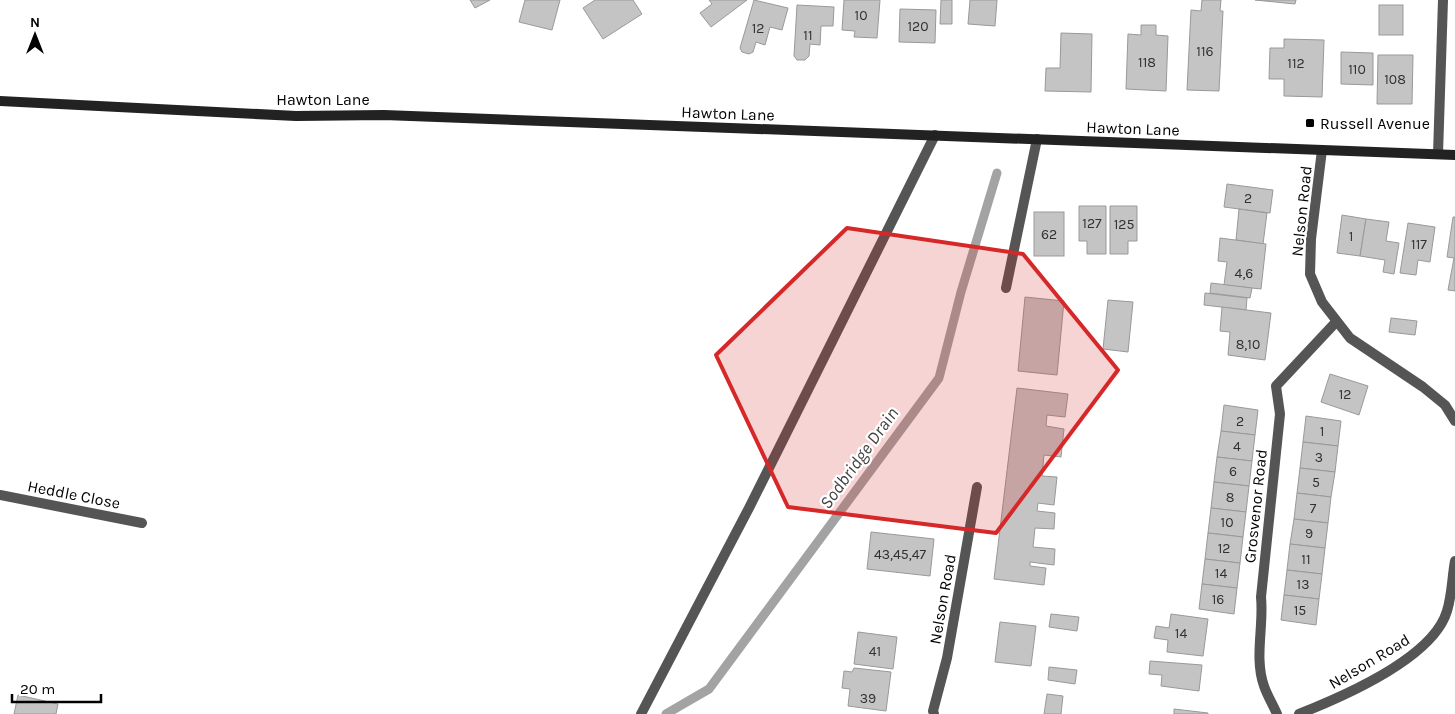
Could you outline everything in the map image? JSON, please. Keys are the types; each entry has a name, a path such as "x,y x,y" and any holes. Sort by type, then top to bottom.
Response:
{"street":[{"path":"1438,154 1443,0"},
{"name":"Hawton Lane","path":"0,101 296,116 384,115 1455,155"},
{"path":"641,714 749,508 935,135"},
{"path":"1006,288 1037,139"},
{"name":"Nelson Road","path":"1322,150 1311,239 1310,274 1322,302 1350,338 1424,387 1445,405 1455,421"},
{"name":"Grosvenor Road","path":"1277,714 1264,686 1260,664 1263,616 1261,597 1280,414 1276,386 1296,362 1336,322"},
{"name":"Nelson Road","path":"934,714 933,711 946,658 977,487"},
{"name":"Heddle Close","path":"0,495 142,523"},
{"name":"Nelson Road","path":"1299,714 1340,698 1409,658 1430,639 1447,611 1455,561"}],"highlighted area":[{"path":"847,228 1023,254 1118,370 996,533 788,507 716,355"}],"building":[{"path":"470,0 490,0 475,8"},
{"path":"525,0 560,0 552,30 519,22"},
{"path":"595,0 633,0 642,14 603,39 583,8"},
{"path":"709,0 747,0 711,27 700,13 712,4"},
{"path":"754,0 788,8 782,30 770,27 765,45 756,42 753,52 749,54 742,52 740,48"},
{"path":"844,0 880,0 877,38 854,37 855,31 842,30"},
{"path":"941,0 952,0 952,24 940,24"},
{"path":"970,0 997,0 995,26 968,24"},
{"path":"1202,0 1221,0 1220,11 1223,11 1219,91 1187,90 1191,10 1201,11"},
{"path":"1255,0 1296,0 1295,4"},
{"path":"797,5 834,7 833,26 821,26 820,45 810,44 809,56 805,60 797,60 794,56"},
{"path":"1379,5 1403,5 1403,35 1379,35"},
{"path":"900,9 936,10 935,43 899,42"},
{"path":"1141,25 1156,25 1156,35 1168,36 1166,91 1126,89 1128,34 1141,35"},
{"path":"1061,33 1092,34 1091,92 1045,91 1046,68 1060,68"},
{"path":"1284,39 1324,40 1322,97 1284,96 1284,79 1269,79 1270,48 1284,48"},
{"path":"1341,52 1373,53 1373,85 1341,84"},
{"path":"1378,55 1413,55 1412,104 1377,104"},
{"path":"1227,184 1273,190 1270,213 1224,207"},
{"path":"1079,206 1106,206 1106,254 1087,254 1087,241 1079,241"},
{"path":"1110,206 1137,206 1137,241 1128,241 1128,254 1110,254"},
{"path":"1239,209 1267,213 1263,244 1236,240"},
{"path":"1034,212 1064,212 1064,256 1034,256"},
{"path":"1342,215 1366,219 1360,256 1337,253"},
{"path":"1453,217 1455,217 1455,291 1448,290 1454,258 1447,257"},
{"path":"1366,219 1389,222 1386,241 1399,243 1394,274 1383,272 1385,260 1360,256"},
{"path":"1408,223 1435,227 1430,262 1418,260 1416,275 1400,273"},
{"path":"1220,238 1266,244 1261,289 1224,285 1227,262 1218,261"},
{"path":"1211,283 1252,288 1250,298 1210,293"},
{"path":"1205,293 1247,298 1246,310 1204,305"},
{"path":"1025,297 1064,301 1057,375 1018,371"},
{"path":"1108,300 1133,302 1128,352 1103,349"},
{"path":"1222,307 1271,313 1265,360 1228,355 1230,332 1220,331"},
{"path":"1391,318 1417,321 1415,335 1389,332"},
{"path":"1330,374 1368,386 1359,415 1321,402"},
{"path":"1017,388 1068,394 1065,417 1047,415 1046,426 1064,429 1061,457 1044,455 1042,476 1057,477 1054,505 1038,503 1037,511 1055,513 1054,529 1035,528 1033,547 1055,549 1054,565 1030,562 1030,566 1046,568 1044,585 994,579"},
{"path":"1224,405 1258,410 1255,435 1221,431"},
{"path":"1306,416 1341,421 1338,446 1303,442"},
{"path":"1221,431 1255,435 1252,461 1217,457"},
{"path":"1303,442 1338,446 1335,472 1300,468"},
{"path":"1217,457 1252,461 1249,486 1214,482"},
{"path":"1300,468 1335,472 1331,497 1297,493"},
{"path":"1214,482 1249,486 1246,512 1211,508"},
{"path":"1297,493 1331,497 1328,523 1294,519"},
{"path":"1211,508 1246,512 1243,537 1208,533"},
{"path":"1294,519 1328,523 1325,548 1290,544"},
{"path":"871,532 934,539 930,576 867,569"},
{"path":"1208,533 1243,537 1240,563 1205,559"},
{"path":"1290,544 1325,548 1322,574 1287,570"},
{"path":"1205,559 1240,563 1237,588 1202,584"},
{"path":"1287,570 1322,574 1319,599 1284,595"},
{"path":"1202,584 1237,588 1234,614 1199,609"},
{"path":"1284,595 1319,599 1316,625 1281,620"},
{"path":"1051,614 1079,617 1077,631 1049,627"},
{"path":"1171,614 1208,619 1203,656 1167,652 1168,640 1154,638 1156,626 1169,628"},
{"path":"1000,622 1036,626 1031,666 995,662"},
{"path":"858,632 897,637 893,669 854,664"},
{"path":"1150,661 1202,665 1199,691 1161,686 1162,675 1149,674"},
{"path":"1049,667 1077,670 1075,684 1048,680"},
{"path":"854,668 891,672 886,711 848,706 850,689 842,688 844,671 852,672"},
{"path":"1047,694 1063,696 1061,714 1044,714"},
{"path":"18,695 58,704 56,714 14,714"},
{"path":"1174,709 1208,713 1208,714 1174,714"}],"waterway":[{"name":"Sodbridge Drain","path":"666,714 709,689 939,378 961,292 997,173"}],"place":[{"name":"Russell Avenue","path":"1310,123"}]}
